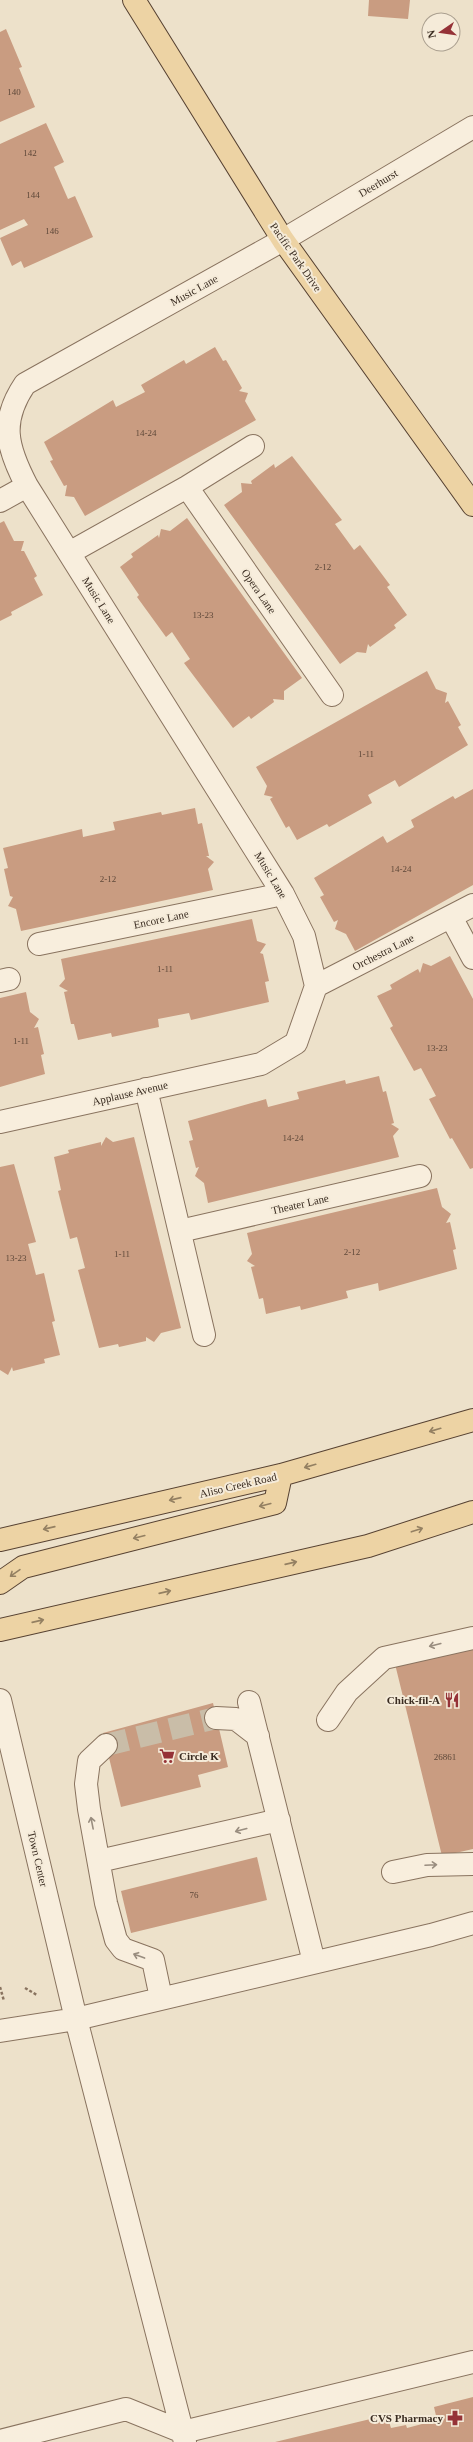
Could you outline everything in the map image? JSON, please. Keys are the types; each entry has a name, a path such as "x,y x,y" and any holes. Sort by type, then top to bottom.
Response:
{"main road":[{"name":"Pacific Park Drive","path":"134,0 283,240 473,505"},
{"name":"Aliso Creek Road","path":"0,1540 281,1474 473,1420"},
{"path":"0,1583 23,1567 275,1503 281,1474"},
{"path":"0,1630 368,1546 473,1512"}],"street":[{"name":"Deerhurst","path":"283,240 473,127"},
{"name":"Music Lane","path":"283,240 25,384 10,398 2,417 2,438 27,486 283,894 304,936 316,986"},
{"path":"69,553 187,487 253,446"},
{"path":"0,501 27,486"},
{"name":"Opera Lane","path":"187,487 332,695"},
{"name":"Encore Lane","path":"39,944 283,894"},
{"name":"Orchestra Lane","path":"316,986 473,905"},
{"path":"451,917 473,958"},
{"name":"Applause Avenue","path":"0,1122 260,1064 296,1043 316,986"},
{"path":"146,1089 204,1335"},
{"name":"Theater Lane","path":"180,1231 420,1176"},
{"path":"328,1720 346,1692 384,1658 473,1638"},
{"name":"Town Center","path":"0,1700 76,2019 184,2437"},
{"path":"249,1702 314,1962"},
{"path":"216,1718 236,1719 258,1736"},
{"path":"106,1745 89,1761 86,1784 99,1861 116,1940 123,1949 139,1957 153,1960 161,1998"},
{"path":"99,1861 278,1820"},
{"path":"393,1872 427,1865 473,1864"},
{"path":"0,2031 76,2019 431,1935 473,1923"},
{"path":"0,2441 126,2409 184,2437 473,2362"}],"path":[{"path":"0,1987 4,2002"}],"building":[{"path":"369,0 410,0 408,19 368,16"},
{"path":"6,29 22,67 19,68 35,107 0,122 0,32"},
{"path":"46,123 64,162 54,167 68,199 75,196 93,237 24,268 21,261 12,266 0,238 28,225 24,219 0,230 0,144"},
{"path":"215,347 223,361 226,360 242,388 239,391 248,393 245,401 256,420 85,516 74,497 65,496 67,485 64,486 50,461 53,460 44,442 113,400 116,407 145,392 141,385 184,360 186,364"},
{"path":"292,456 342,520 335,524 354,550 360,545 390,585 387,587 407,615 394,625 396,628 370,647 368,644 366,653 357,652 340,664 224,505 242,492 241,483 252,484 251,481 274,464 275,468"},
{"path":"187,518 302,678 284,691 284,700 273,699 274,702 251,719 249,716 233,728 184,663 190,659 172,632 166,637 137,597 139,595 120,567 133,557 131,554 158,535 159,538 161,529 170,531"},
{"path":"4,521 14,541 24,541 21,551 24,551 37,576 34,578 43,595 11,612 12,615 0,621 0,523"},
{"path":"427,671 436,689 447,693 445,703 448,701 461,725 458,727 468,745 399,787 395,780 368,795 372,803 329,827 327,824 297,840 289,826 286,828 270,799 273,797 264,795 267,786 256,767"},
{"path":"473,789 473,885 355,951 346,934 335,929 338,920 334,922 320,897 324,895 314,878 383,836 387,843 414,827 411,820 453,796 455,799"},
{"path":"195,808 198,824 202,823 209,856 206,856 214,862 208,869 213,890 21,931 16,909 8,906 13,897 10,896 4,869 8,868 3,848 82,829 83,837 115,830 113,822 161,812 162,815"},
{"path":"252,919 257,941 266,944 260,953 263,954 269,981 265,982 269,1002 191,1020 189,1013 158,1019 159,1027 112,1037 111,1033 78,1040 74,1024 71,1024 64,992 68,991 59,986 65,979 61,959"},
{"path":"450,956 473,999 473,1168 470,1169 452,1138 450,1139 429,1099 436,1096 421,1068 414,1071 390,1028 393,1026 377,996 392,989 390,985 418,969 420,973 423,963 431,966"},
{"path":"26,992 30,1012 39,1019 34,1028 38,1027 44,1054 41,1055 45,1074 0,1087 0,998"},
{"path":"379,1076 383,1092 386,1091 394,1123 391,1124 399,1129 393,1136 399,1157 208,1203 204,1183 195,1176 199,1167 196,1168 189,1141 193,1140 188,1121 266,1099 268,1107 299,1099 297,1092 345,1080 346,1084"},
{"path":"106,1137 113,1142 134,1137 181,1328 161,1333 154,1342 146,1337 146,1341 119,1347 118,1344 99,1348 78,1270 85,1268 77,1237 70,1239 58,1191 61,1190 54,1157 69,1153 68,1150 101,1142 101,1146"},
{"path":"14,1164 36,1242 28,1244 36,1275 44,1273 55,1321 52,1322 60,1355 44,1359 45,1363 13,1371 12,1367 8,1375 0,1370 0,1167"},
{"path":"437,1188 442,1207 451,1214 446,1223 450,1222 456,1249 453,1250 457,1269 379,1291 378,1283 346,1291 348,1298 301,1310 300,1306 266,1314 263,1298 259,1299 251,1267 255,1266 247,1261 252,1254 247,1233"},
{"path":"473,1646 473,1849 442,1856 395,1664"},
{"name":"Circle K","path":"213,1703 228,1767 198,1775 201,1787 121,1807 103,1733"},
{"path":"257,1857 267,1900 131,1933 121,1891"},
{"path":"473,2397 473,2442 275,2442 387,2415 391,2428 406,2425 407,2428 437,2420 434,2407"}],"tunnel":[{"path":"106,1745 216,1718"}],"place":[{"name":"Chick-fil-A","path":"452,1700"},
{"name":"Circle K","path":"167,1756"},
{"name":"CVS Pharmacy","path":"455,2418"}]}
